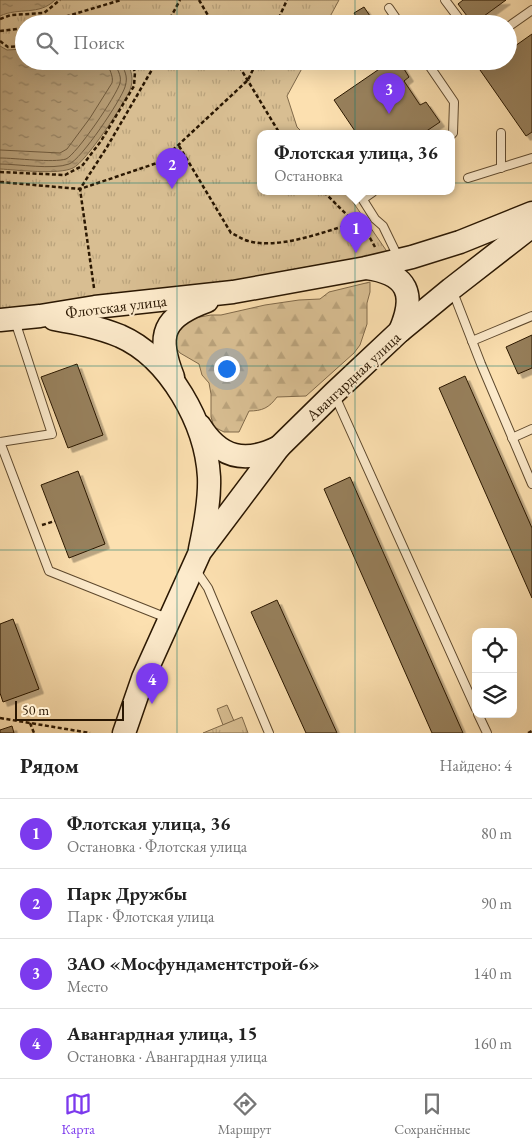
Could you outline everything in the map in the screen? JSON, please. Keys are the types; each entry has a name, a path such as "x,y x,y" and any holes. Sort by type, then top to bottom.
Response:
{"street":[{"name":"Флотская улица","path":"7,319 233,292 372,260 400,260 460,242 532,213"},
{"name":"Авангардная улица","path":"124,733 143,678 197,560 279,447 400,331 532,226"},
{"name":"Флотская улица","path":"372,260 392,273 401,282 406,292 408,302 407,314 400,331"},
{"name":"Флотская улица","path":"174,381 166,359 164,344 166,330 175,317 189,308 233,292"},
{"name":"Авангардная улица","path":"40,316 96,327 122,336 146,353 174,381 186,399 204,446 209,477 207,511 197,560"},
{"path":"195,419 208,439 220,449 236,456 264,455 279,447"}],"lane":[{"path":"445,0 456,15"},
{"path":"390,8 394,15"},
{"path":"517,21 532,10"},
{"path":"432,70 454,102 453,130"},
{"path":"501,133 501,168"},
{"path":"468,178 532,158"},
{"path":"360,195 375,219 382,226 400,260"},
{"path":"451,289 532,484"},
{"path":"472,341 532,316"},
{"path":"7,319 52,434 0,442 49,571 169,619"},
{"path":"334,393 472,700"},
{"path":"512,438 532,429"},
{"path":"197,560 269,733"},
{"path":"480,718 487,733"}],"path":[{"path":"0,19 11,15 44,12 60,0"},
{"path":"71,15 121,0"},
{"path":"172,15 180,0"},
{"path":"199,0 208,15"},
{"path":"280,15 287,0"},
{"path":"2,31 15,29"},
{"path":"0,42 8,47 15,47"},
{"path":"0,172 65,174 82,166 101,141 134,86 134,70"},
{"path":"94,289 80,189 152,70"},
{"path":"242,70 278,130"},
{"path":"0,182 80,189 160,162 248,80 253,70"},
{"path":"101,141 107,147"},
{"path":"179,146 231,233 246,240 279,243 354,223"},
{"path":"327,195 370,238 372,260"},
{"path":"0,718 90,733"},
{"path":"30,723 34,733"},
{"path":"528,733 532,731"}],"green space":[{"path":"0,0 339,0 331,15 15,15 15,70 301,70 287,96 297,127 300,130 257,130 257,195 348,195 388,253 268,280 0,313"},
{"path":"370,282 367,324 360,345 354,353 306,396 277,397 265,408 249,411 239,432 224,432 214,427 211,417 209,383 202,375 199,364 180,353 174,345 180,325 189,319 221,315 265,305 320,299 329,292"},
{"path":"227,705 234,721 223,725 217,709"},
{"path":"242,717 248,733 203,733"}],"water":[{"path":"0,0 55,0 49,5 36,10 7,13 0,16"},
{"path":"0,46 7,50 15,50 15,70 130,70 132,78 130,90 113,119 79,164 66,170 48,172 0,169"}],"building":[{"path":"463,0 506,0 485,15 466,15 458,4"},
{"path":"364,7 369,15 355,15 354,13"},
{"path":"532,34 532,132 526,136 480,70 517,70 517,45"},
{"path":"378,70 405,70 409,77 404,81 420,105 426,102 440,122 428,130 354,130 334,100"},
{"path":"532,335 532,368 518,374 506,347"},
{"path":"77,364 103,435 68,448 41,377"},
{"path":"465,376 532,528 532,598 439,388"},
{"path":"78,471 105,544 69,558 41,485"},
{"path":"350,477 463,733 432,733 324,489"},
{"path":"277,600 337,733 306,733 251,612"},
{"path":"13,619 39,689 3,702 0,693 0,624"},
{"path":"12,726 14,733 0,733 0,730"}],"place":[{"name":"ЗАО «Мосфундаментстрой-6»","path":"389,114"},
{"name":"Парк Дружбы","path":"172,189"},
{"name":"Флотская улица, 36","path":"356,253"},
{"name":"Авангардная улица, 15","path":"152,704"}]}
